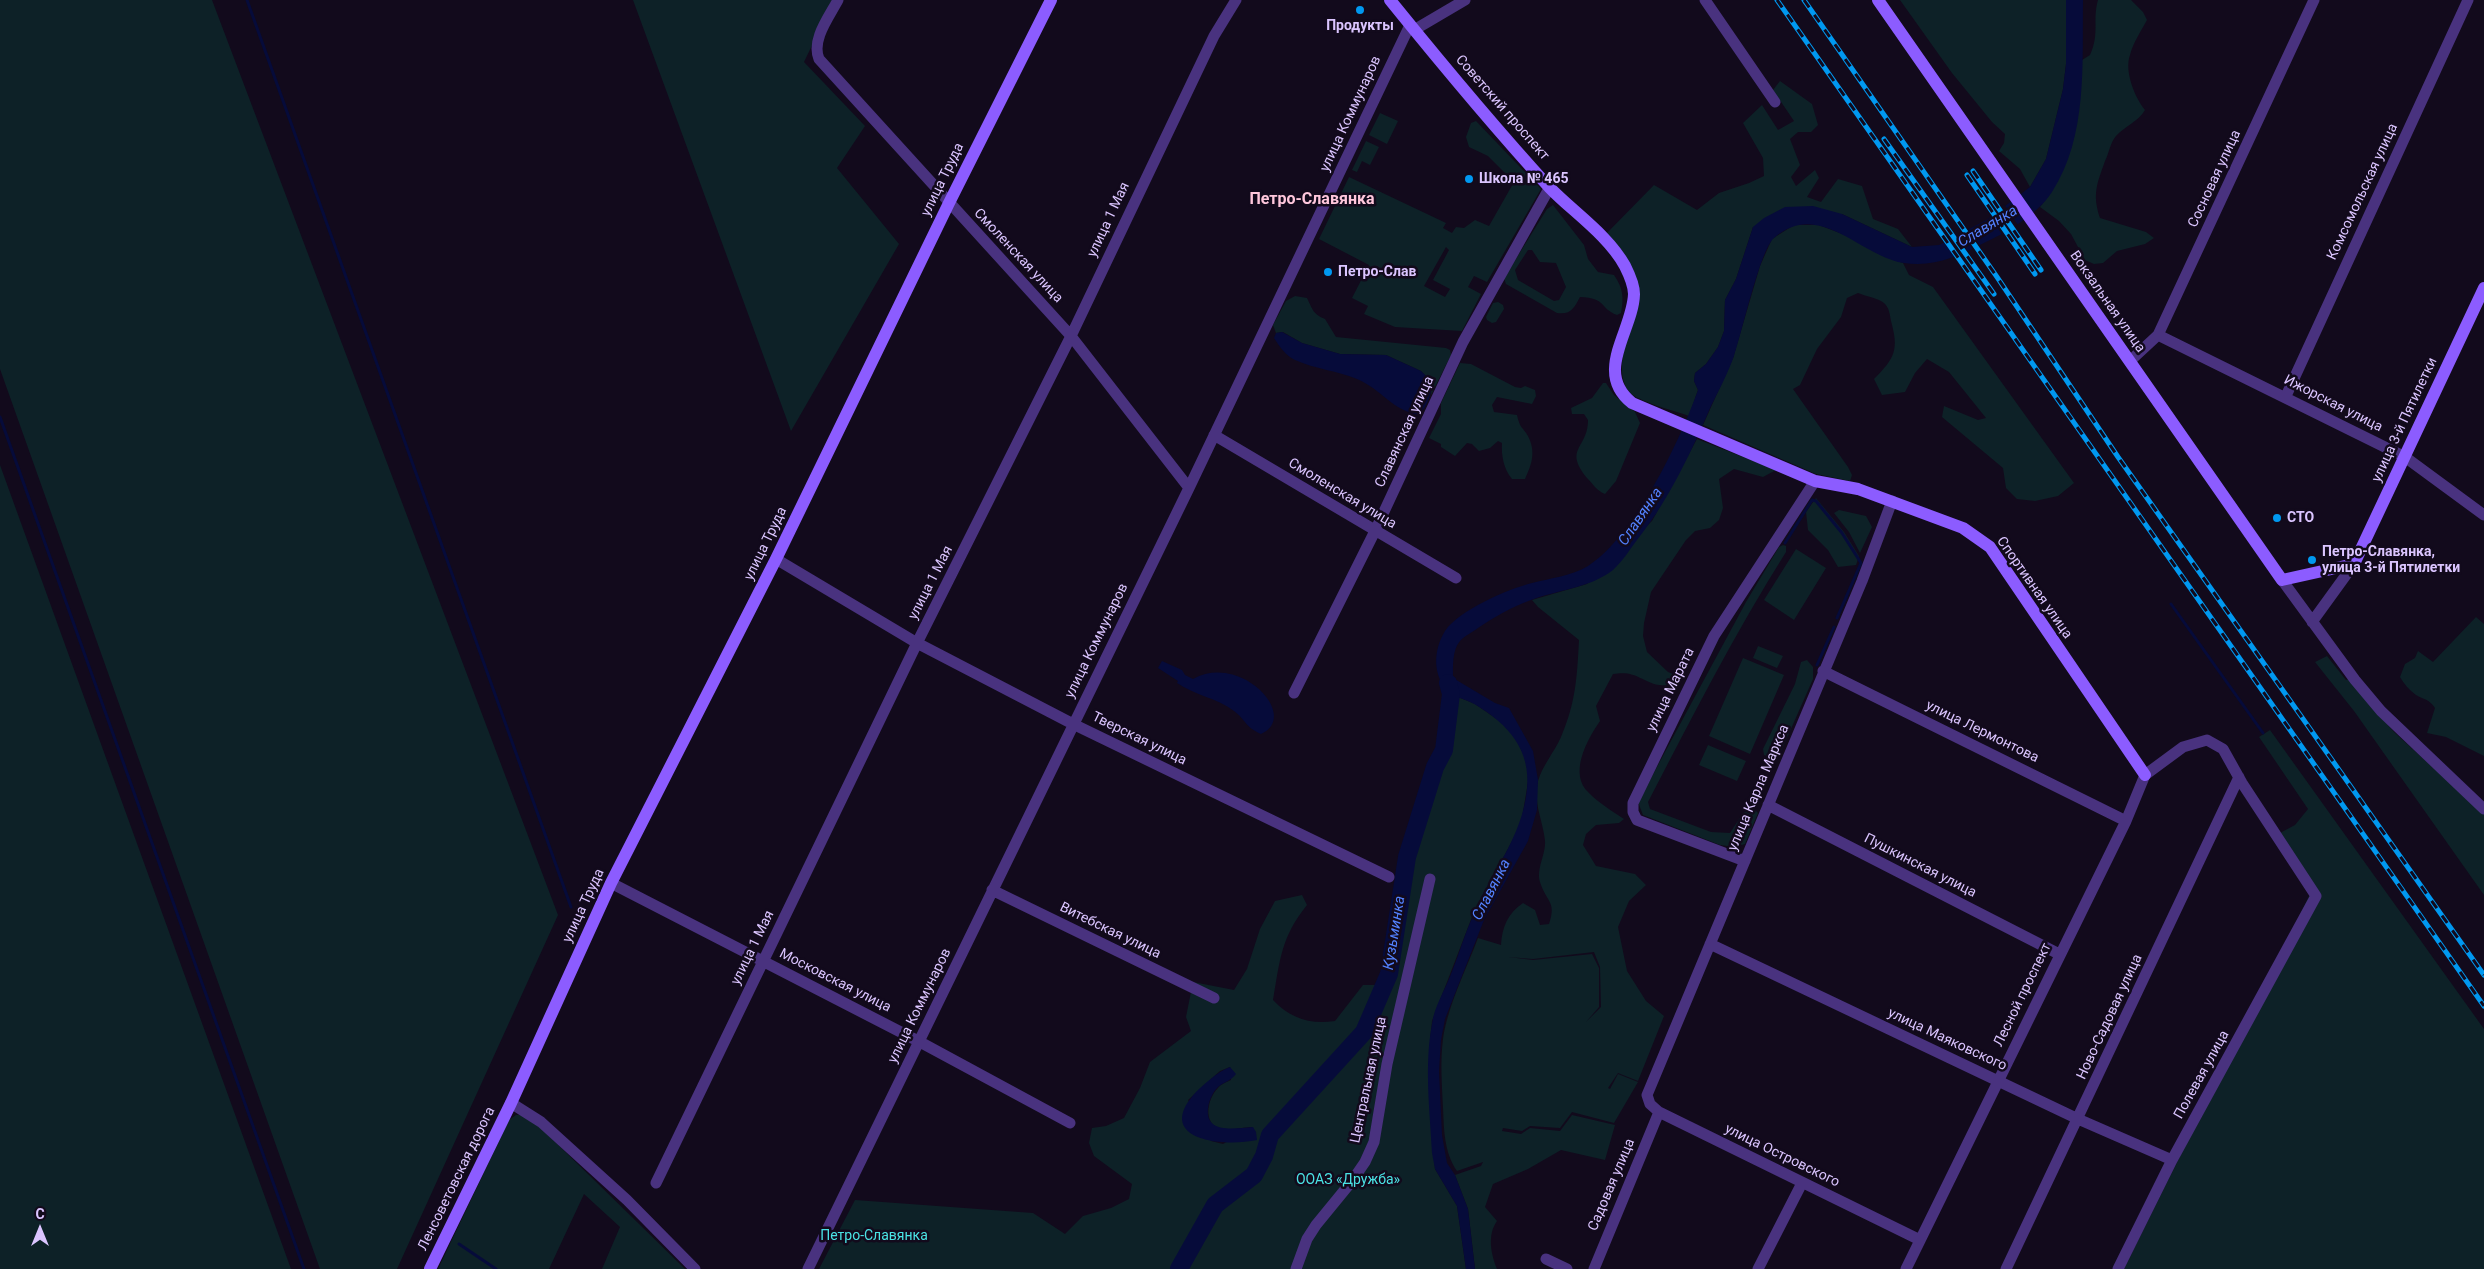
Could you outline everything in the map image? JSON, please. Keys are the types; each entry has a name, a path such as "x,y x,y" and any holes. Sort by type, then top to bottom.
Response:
{"street":[{"name":"Смоленская улица","path":"838,0 818,38 816,51 820,59 948,203 1071,336 1189,488"},
{"name":"улица Труда","path":"511,1103 611,883 776,560 948,203 1051,0"},
{"name":"улица 1 Мая","path":"656,1183 917,643 1071,336 1214,36 1236,0"},
{"name":"Советский проспект","path":"1390,0 1550,187 1614,250 1632,281 1634,294 1632,307 1617,355 1618,386 1623,396 1632,403 1815,481"},
{"path":"1412,27 1465,0"},
{"path":"1705,0 1775,102"},
{"name":"Вокзальная улица","path":"1878,0 2312,622 2381,711 2484,810"},
{"name":"Сосновая улица","path":"2130,361 2158,335 2314,0"},
{"name":"Комсомольская улица","path":"2286,396 2468,0"},
{"name":"улица Коммунаров","path":"808,1269 1412,27"},
{"name":"Славянская улица","path":"1294,693 1375,531 1463,342 1550,187"},
{"name":"улица 3-й Пятилетки","path":"2312,622 2354,564 2484,288"},
{"name":"Ижорская улица","path":"2158,335 2286,396 2405,457 2484,515"},
{"name":"Смоленская улица","path":"1214,435 1456,578"},
{"name":"Спортивная улица","path":"1815,481 1858,489 1892,501 1963,528 1990,547 2145,775"},
{"name":"улица Марата","path":"1745,861 1637,820 1633,812 1633,803 1714,636 1815,481"},
{"name":"улица Карла Маркса","path":"1659,1112 1650,1104 1647,1095 1650,1086 1862,581 1892,501"},
{"name":"Тверская улица","path":"776,560 917,643 1073,724 1389,877"},
{"path":"2282,580 2354,564"},
{"name":"улица Лермонтова","path":"1823,671 2126,821"},
{"path":"2145,775 2183,747 2207,740 2214,742 2223,749 2240,777"},
{"name":"Лесной проспект","path":"1906,1269 2059,954 2126,821 2145,775"},
{"name":"Полевая улица","path":"2118,1269 2172,1160 2316,896 2240,777"},
{"name":"Ново-Садовая улица","path":"2006,1269 2240,777"},
{"name":"Пушкинская улица","path":"1768,805 2059,954"},
{"name":"Центральная улица","path":"1296,1269 1311,1232 1352,1181 1365,1162 1374,1142 1387,1064 1430,879"},
{"name":"Московская улица","path":"611,883 920,1042 1070,1122"},
{"name":"Витебская улица","path":"992,890 1214,998"},
{"name":"улица Маяковского","path":"1710,944 2078,1119 2172,1160"},
{"path":"511,1103 541,1122 627,1200 695,1269"},
{"name":"Ленсоветовская дорога","path":"430,1269 511,1103"},
{"name":"улица Островского","path":"1659,1112 1920,1240"},
{"name":"Садовая улица","path":"1594,1269 1659,1112"},
{"path":"1758,1269 1802,1183"},
{"path":"1546,1259 1567,1269"}],"green space":[{"path":"0,0 212,0 558,915 397,1269 320,1269 0,369"},
{"path":"633,0 834,0 804,62 865,126 837,168 899,244 791,431"},
{"path":"1900,0 2066,0 2066,64 2063,89 2046,159 2030,187 2020,169 1999,151 2004,143 2005,134 1992,122 1952,73"},
{"path":"2098,0 2131,0 2143,12 2147,20 2133,46 2128,69 2138,99 2145,110 2139,118 2116,136 2112,142 2098,183 2096,202 2100,218 2146,232 2154,238 2145,244 2117,251 2103,263 2094,264 2085,260 2071,234 2059,221 2040,207 2060,174 2067,156 2079,98 2082,60 2090,55 2095,40"},
{"path":"1780,81 1812,104 1818,125 1811,132 1798,132 1790,139 1800,165 1791,177 1796,186 1815,170 1819,178 1807,197 1821,202 1838,179 1862,186 1873,219 1898,229 1912,247 1842,214 1753,227 1736,279 1725,300 1724,331 1718,347 1706,364 1695,373 1694,381 1698,390 1689,416 1644,401 1629,391 1624,380 1622,368 1626,339 1638,302 1605,235 1654,185 1697,210 1719,193 1764,176 1763,158 1743,123 1762,105 1778,130 1794,121 1773,90"},
{"path":"1380,113 1398,121 1387,144 1369,135"},
{"path":"1476,121 1541,189 1487,282 1474,276 1468,287 1481,294 1462,331 1395,327 1364,314 1368,306 1352,298 1369,265 1319,239 1349,177 1446,223 1443,228 1452,233 1456,227 1464,228 1475,220 1489,226 1514,182 1488,156 1469,147 1466,137 1471,123","holes":["1446,247 1449,250 1433,280 1450,289 1445,297 1424,286"]},
{"path":"1366,141 1379,147 1370,165 1362,161 1357,172 1352,170"},
{"path":"1553,205 1584,245 1588,259 1598,272 1614,275 1622,293 1621,313 1617,315 1611,312 1595,299 1580,297 1572,310 1566,313 1557,313 1506,284 1504,278 1547,209","holes":["1528,250 1532,250 1540,262 1556,263 1566,287 1559,300 1554,301 1518,280 1515,270"]},
{"path":"1794,225 1819,225 1850,237 1877,253 1903,263 1909,275 1933,287 2074,483 2058,496 2035,501 2017,499 2006,488 2003,468 1942,417 1944,406 1978,420 1986,418 1949,372 1927,359 1915,373 1905,392 1882,395 1874,379 1891,359 1895,347 1890,314 1887,307 1881,301 1858,293 1847,298 1841,317 1817,349 1800,385 1793,389 1848,467 1852,475 1850,481 1816,474 1703,425 1733,358 1760,266 1772,239"},
{"path":"1295,296 1307,298 1314,311 1325,319 1336,337 1446,348 1450,350 1451,355 1431,395 1432,382 1421,371 1386,355 1340,354 1302,343 1283,332 1276,333 1273,325 1286,301"},
{"path":"1498,302 1503,305 1504,309 1496,322 1492,323 1486,317 1493,303"},
{"path":"1460,363 1471,364 1515,387 1521,388 1525,386 1535,390 1536,396 1532,404 1497,397 1492,405 1494,412 1517,415 1520,425 1528,436 1532,447 1532,458 1525,479 1512,479 1509,475 1504,462 1502,443 1498,441 1490,448 1479,451 1472,444 1467,443 1455,456 1441,447 1441,444 1429,438 1441,414 1441,403"},
{"path":"1603,383 1606,383 1614,395 1635,412 1640,423 1616,481 1605,494 1597,489 1580,468 1577,454 1587,430 1588,420 1584,414 1572,414 1571,408 1592,398"},
{"path":"1697,439 1776,470 1763,477 1734,469 1719,479 1723,508 1719,520 1710,528 1695,531 1686,540 1651,592 1644,623 1643,636 1647,652 1668,672 1678,676 1676,685 1659,685 1627,673 1613,674 1596,706 1600,721 1585,747 1582,757 1580,776 1583,785 1597,800 1624,819 1619,823 1596,825 1586,834 1583,845 1596,866 1635,874 1646,885 1629,901 1618,927 1627,971 1646,1001 1664,1016 1638,1081 1618,1073 1608,1088 1610,1089 1618,1074 1638,1082 1614,1123 1572,1112 1560,1128 1530,1126 1522,1131 1503,1128 1502,1131 1521,1134 1530,1128 1560,1131 1572,1115 1615,1125 1605,1160 1561,1150 1528,1169 1493,1184 1485,1207 1497,1221 1492,1232 1491,1245 1497,1269 1475,1269 1468,1209 1455,1175 1481,1166 1483,1162 1457,1171 1449,1156 1444,1124 1442,1048 1449,1013 1478,938 1501,945 1507,921 1513,911 1523,903 1535,910 1540,925 1549,924 1551,916 1550,902 1542,889 1539,877 1545,841 1537,805 1537,789 1540,775 1561,737 1570,712 1576,678 1579,640 1532,600 1587,584 1652,521","holes":["1594,952 1600,967 1601,1007 1586,1022 1599,1007 1599,968 1592,954 1533,960 1508,957 1533,959"]},
{"path":"0,465 291,1269 0,1269"},
{"path":"1816,498 1844,532 1859,556 1856,565 1838,567 1828,550 1808,530 1806,512"},
{"path":"1839,510 1866,516 1872,527 1860,553 1849,532 1834,513"},
{"path":"1786,546 1786,552 1732,644 1648,802 1650,809 1711,832 1730,833 1743,813 1754,809 1758,813 1745,844 1735,847 1720,845 1643,815 1638,802 1746,602 1779,547"},
{"path":"1796,549 1826,568 1794,620 1764,600"},
{"path":"2476,617 2484,624 2484,756 2446,737 2427,733 2435,708 2429,701 2411,691 2400,677 2405,664 2415,658 2418,651 2433,662"},
{"path":"1758,646 1783,656 1777,668 1753,658"},
{"path":"2327,656 2346,680 2349,679 2394,732 2484,814 2484,895 2354,711 2315,662"},
{"path":"1743,658 1784,675 1750,754 1709,736"},
{"path":"1807,660 1813,667 1813,679 1779,756 1772,758 1764,755 1763,749 1795,684 1801,662"},
{"name":"ООАЗ «Дружба»","path":"1451,694 1475,704 1501,722 1515,737 1524,755 1529,776 1521,824 1472,917 1432,1021 1429,1053 1429,1096 1435,1169 1457,1206 1466,1269 819,1269 855,1200 1033,1213 1065,1234 1083,1216 1111,1208 1129,1199 1132,1184 1094,1156 1089,1143 1092,1128 1106,1126 1124,1118 1140,1088 1150,1062 1191,1031 1186,1017 1193,982 1234,990 1247,969 1260,929 1275,901 1302,895 1307,905 1292,928 1283,950 1273,1000 1293,1016 1309,1021 1326,1022 1335,1021 1363,985 1376,985 1381,993 1389,974 1407,857 1435,767 1444,750","holes":["1230,1067 1231,1080 1219,1087 1211,1098 1208,1111 1211,1122 1216,1127 1222,1129 1253,1127 1223,1144 1211,1141 1188,1100 1220,1071"]},
{"path":"2270,730 2484,1029 2484,1269 2124,1269 2314,886 2280,833 2295,825 2308,809 2259,737"},
{"path":"1708,745 1746,761 1737,781 1699,765"},
{"path":"516,1115 523,1115 542,1129 685,1269 602,1269 620,1227 584,1194 549,1269 438,1269 509,1120"}],"water":[{"name":"Славянка","path":"2066,0 2083,0 2081,99 2072,147 2064,170 2046,200 2030,216 2001,234 1954,257 1926,264 1904,263 1888,259 1840,233 1824,227 1807,224 1791,227 1774,238 1763,258 1757,275 1732,362 1696,440 1661,506 1624,558 1613,570 1594,581 1531,600 1503,613 1466,636 1457,645 1453,678 1495,703 1509,708 1533,751 1538,780 1537,810 1528,841 1484,920 1445,1019 1441,1040 1439,1071 1442,1135 1447,1163 1455,1175 1468,1209 1475,1269 1466,1269 1457,1206 1435,1169 1432,1153 1428,1056 1435,1011 1480,900 1519,824 1527,789 1527,775 1521,750 1507,730 1488,712 1453,694 1444,686 1437,672 1436,663 1441,639 1445,631 1461,615 1485,601 1522,586 1568,574 1588,566 1605,552 1622,533 1654,486 1680,435 1698,390 1694,381 1695,373 1706,364 1718,347 1724,331 1725,300 1736,279 1753,227 1764,218 1785,207 1813,206 1842,214 1912,247 1939,245 1988,219 2030,187 2046,159 2063,89 2066,64"},
{"path":"1282,332 1302,343 1340,354 1386,355 1421,371 1432,382 1427,403 1419,415 1409,412 1401,409 1357,379 1295,360 1280,347 1274,338 1276,333"},
{"path":"1162,661 1182,670 1185,675 1193,679 1211,673 1230,674 1246,680 1260,690 1270,702 1274,714 1272,726 1261,734 1227,707 1177,683 1178,681 1158,668"},
{"path":"1230,1067 1236,1074 1214,1092 1208,1105 1208,1117 1216,1126 1223,1128 1253,1127 1257,1140 1225,1142 1209,1140 1195,1136 1186,1129 1182,1119 1186,1106 1199,1089 1210,1079"}],"pier":[{"path":"2004,204 2018,225 2003,236 1989,215"},
{"path":"1967,227 1981,247 1974,251 1960,231"},
{"path":"1955,234 1969,253 1957,259 1943,240"}],"waterway":[{"path":"247,0 571,907"},
{"path":"0,417 304,1269"},
{"path":"1785,543 1812,500 1816,501 1842,533 1861,563 1837,618"},
{"path":"2171,604 2263,733"},
{"path":"1817,665 1834,627"},
{"name":"Кузьминка","path":"1179,1269 1215,1205 1254,1175 1264,1156 1270,1135 1364,1032 1389,974 1407,857 1435,767 1444,750 1451,694 1448,683"},
{"path":"459,1244 496,1269"}],"railway":[{"path":"1777,0 2484,1006"},
{"path":"1804,0 1997,277 2118,457 2484,975"},
{"path":"1884,139 1994,294"},
{"path":"1973,171 2041,270"},
{"path":"1967,175 2035,274"}],"place":[{"name":"Продукты","path":"1360,10"},
{"name":"Школа № 465","path":"1469,179"},
{"name":"Петро-Слав","path":"1328,272"},
{"name":"СТО","path":"2277,518"},
{"name":"Петро-Славянка, улица 3-й Пятилетки","path":"2312,560"}],"district":[{"name":"Петро-Славянка","path":"1312,200"}]}
